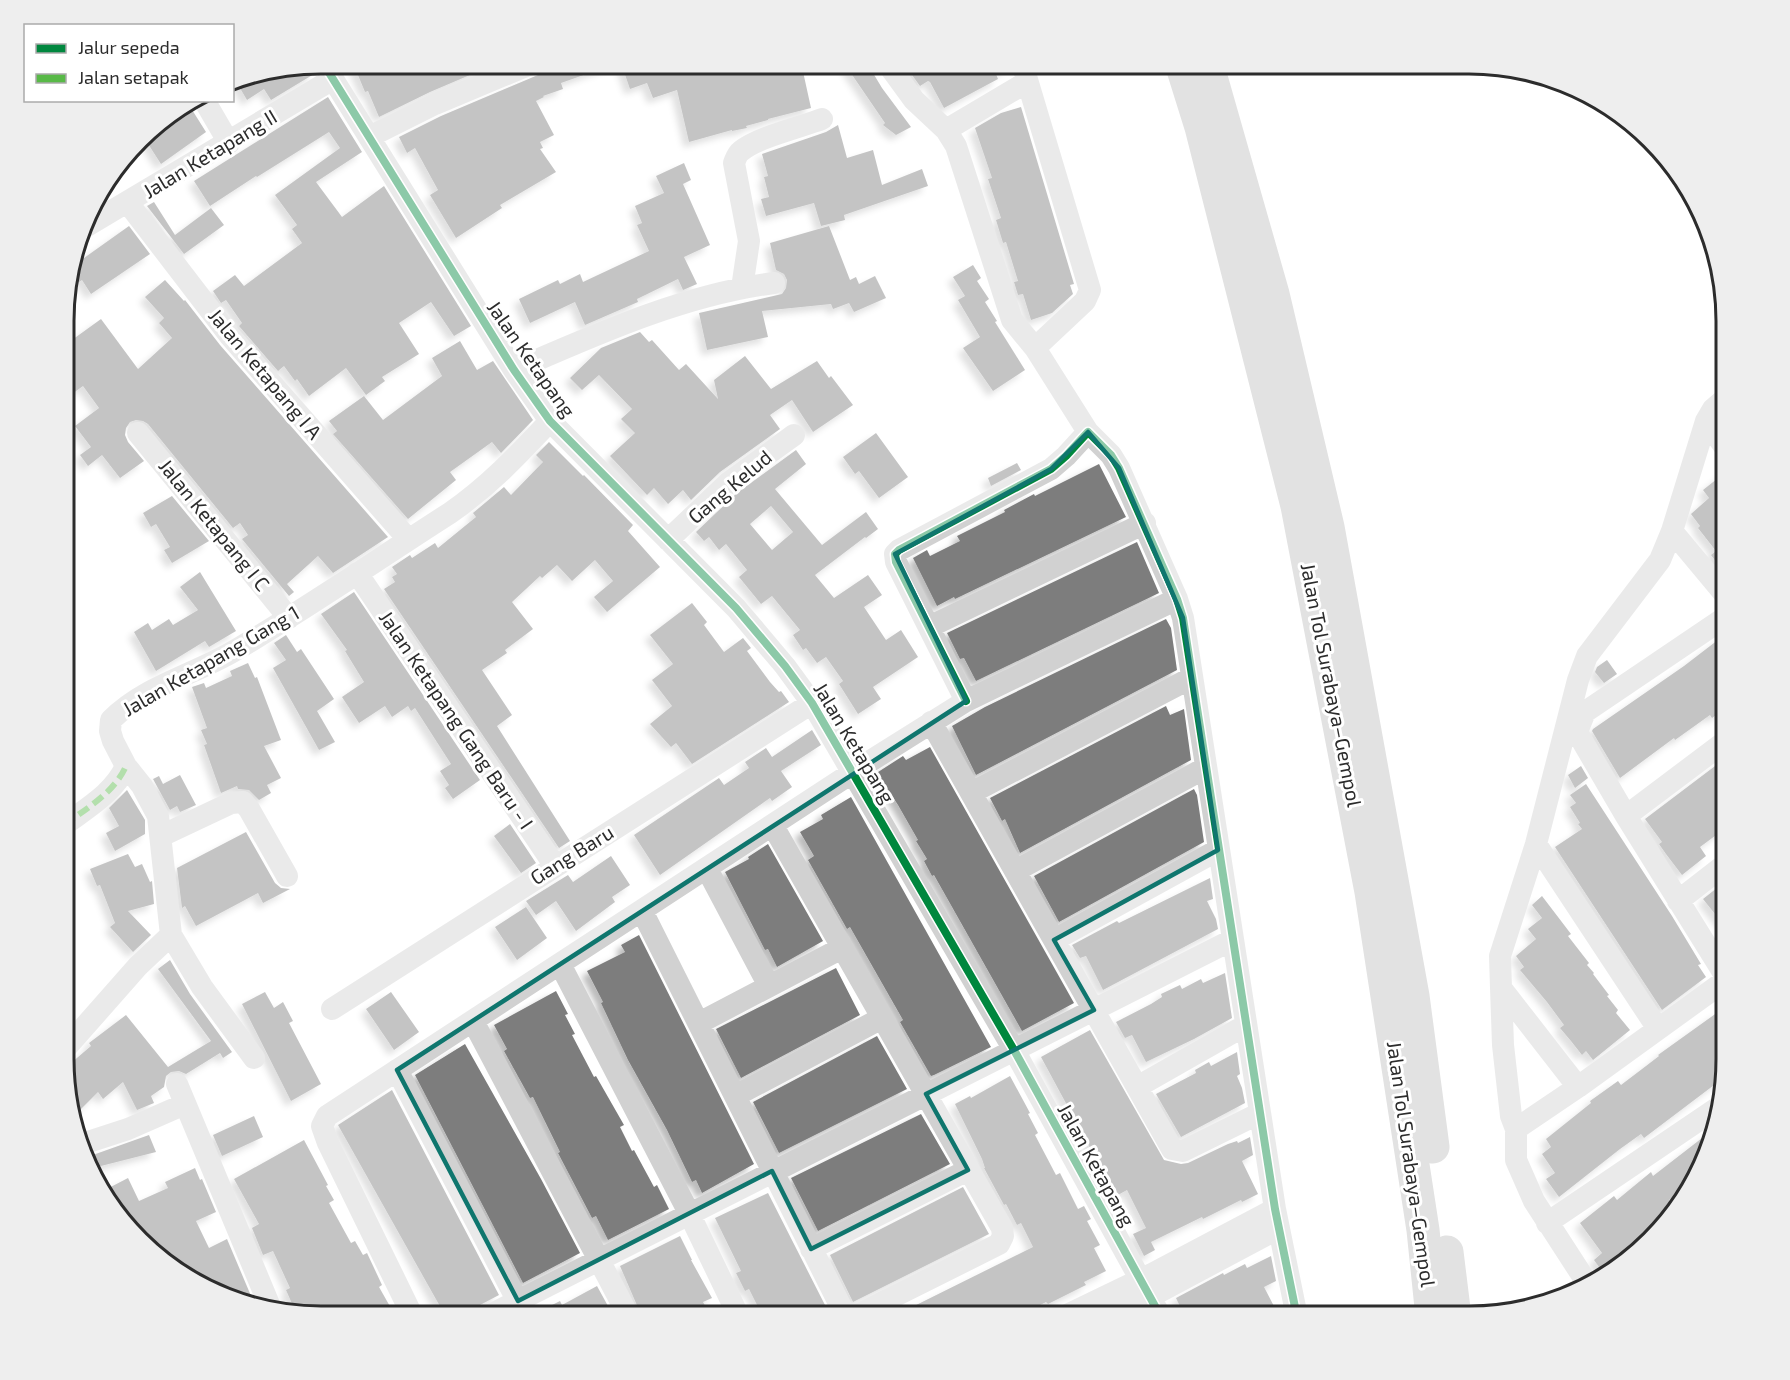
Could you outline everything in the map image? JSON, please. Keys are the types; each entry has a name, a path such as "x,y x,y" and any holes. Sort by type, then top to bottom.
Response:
{"highway":[{"name":"Jalan Tol Surabaya–Gempol","path":"1184,74 1201,127 1297,506 1371,892 1423,1230 1431,1306"},
{"name":"Jalan Tol Surabaya–Gempol","path":"1210,74 1273,294 1328,527 1413,996 1454,1306"}],"street":[{"name":"Jalan Ketapang II","path":"94,222 229,143 324,74"},
{"name":"Jalan Ketapang","path":"330,74 514,370 550,421 736,608 785,666 812,703 1014,1050 1155,1306"},
{"path":"369,137 435,104 507,74"},
{"path":"895,74 914,100 946,130 956,146 1012,320 1035,348 1088,432 1111,455 1119,468 1177,599 1183,618 1277,1219 1295,1306"},
{"path":"946,130 1024,74"},
{"path":"1025,74 1090,290 1085,301 1035,348"},
{"path":"205,102 229,143"},
{"path":"742,288 750,247 735,163 736,157 753,144 822,119"},
{"name":"Jalan Ketapang I A","path":"128,203 230,336 408,539"},
{"path":"514,370 650,314 742,288 774,283"},
{"path":"1584,1278 1534,1201 1516,1160 1516,1129 1511,1116 1503,1046 1500,956 1572,728 1578,680 1587,656 1660,560 1672,531 1706,421 1716,406"},
{"name":"Jalan Ketapang Gang 1","path":"171,935 158,816 142,786 126,766 110,731 111,720 124,707 163,684 232,653 289,618 480,492 550,421"},
{"path":"1706,421 1716,435"},
{"path":"966,701 896,562 896,554 1051,469 1088,432"},
{"name":"Jalan Ketapang I C","path":"138,433 289,618"},
{"name":"Gang Kelud","path":"668,540 728,483 794,435"},
{"path":"928,627 1145,523"},
{"path":"1672,531 1716,584"},
{"name":"Jalan Ketapang Gang Baru - I","path":"357,573 555,866"},
{"path":"408,1306 328,1143 322,1126 327,1116 966,701 1177,599"},
{"path":"1572,728 1585,712 1716,623"},
{"path":"971,793 1191,678"},
{"name":"Gang Baru","path":"332,1009 812,703"},
{"path":"932,722 1169,1144 1176,1151 1183,1151 1260,1113"},
{"path":"1572,728 1716,962"},
{"path":"1626,816 1716,748"},
{"path":"74,817 110,790 121,777 126,766"},
{"path":"1015,871 1205,768"},
{"path":"161,836 231,803 243,802 287,876"},
{"path":"772,826 1004,1232 999,1244 872,1306"},
{"path":"1536,844 1658,1029"},
{"path":"1054,940 1218,850"},
{"path":"707,869 769,986"},
{"path":"1678,901 1716,872"},
{"path":"642,911 839,1306"},
{"path":"74,1039 138,966 171,935 202,987 254,1058"},
{"path":"527,1306 600,1259 1232,940"},
{"path":"699,1023 842,948"},
{"path":"560,964 689,1213 734,1306"},
{"path":"1516,1129 1578,1088 1716,986"},
{"path":"1501,988 1578,1088"},
{"path":"735,1096 882,1018"},
{"path":"473,1021 624,1306"},
{"path":"1137,1087 1246,1025"},
{"path":"397,1071 520,1306"},
{"path":"88,1142 128,1129 181,1094 267,1301"},
{"path":"1547,1223 1711,1112"},
{"path":"811,1249 968,1170"},
{"path":"1094,1306 1145,1288 1277,1219"},
{"path":"1121,1306 1145,1288"}],"highlighted area":[{"path":"1088,432 1119,468 1183,618 1218,850 1054,940 1094,1010 926,1094 968,1170 811,1249 772,1171 518,1301 397,1070 966,701 895,554 1051,469"}],"building":[{"path":"314,74 271,100 264,89 247,100 240,87 272,78"},
{"path":"358,74 472,74 379,117 368,91 365,92"},
{"path":"586,74 561,83 563,89 536,101 554,135 540,142 543,148 540,149 556,172 500,205 502,208 456,238 430,195 438,190 415,148 407,153 399,137 441,116 538,75"},
{"path":"625,74 804,74 811,108 768,119 746,126 747,128 689,142 677,90 653,98 647,83 630,89"},
{"path":"852,74 874,74 911,127 896,135 883,125 885,123"},
{"path":"911,74 996,74 998,79 944,108 930,82 920,86"},
{"path":"328,97 362,152 316,182 342,217 384,186 471,326 454,336 431,302 399,323 419,354 382,377 385,381 366,395 346,368 309,396 284,366 278,371 239,326 242,323 226,300 221,303 213,291 235,275 244,286 302,243 292,229 297,225 275,195 340,148 329,132 210,206 194,181"},
{"path":"1021,107 1074,284 1070,285 1073,294 1052,313 1031,320 1023,294 1018,295 1014,282 1018,281 1006,242 1003,243 996,220 1001,218 988,179 992,178 975,128 1001,113"},
{"path":"192,110 206,132 161,164 148,144 170,124"},
{"path":"838,125 847,158 873,150 882,185 922,169 928,186 844,215 845,220 821,226 814,203 766,216 761,199 769,197 764,177 768,176 762,154 826,132"},
{"path":"684,163 691,180 683,184 710,245 684,257 697,284 683,290 678,279 637,299 638,302 585,325 575,302 530,323 519,299 558,280 560,284 580,274 583,282 649,251 637,225 642,223 635,206 664,193 656,176"},
{"path":"154,202 175,235 211,208 224,225 184,254 147,206"},
{"path":"129,226 150,254 91,294 82,280 77,284 82,256 84,258"},
{"path":"829,226 850,280 856,277 859,284 875,276 886,298 854,312 849,303 833,309 831,304 762,311 768,337 707,350 699,313 782,294 787,280 784,274 776,270 770,243"},
{"path":"973,265 981,278 977,281 989,299 985,302 1025,370 993,391 963,348 980,337 958,300 965,296 953,277"},
{"path":"165,280 185,300 220,345 388,537 333,573 318,556 287,584 294,592 289,596 242,539 248,535 240,523 233,528 148,424 136,420 130,422 126,428 125,435 128,442 144,461 120,478 102,455 88,466 80,455 91,447 75,426 99,408 83,386 74,392 74,338 101,319 138,369 172,338 159,323 164,318 145,297"},
{"path":"640,332 649,342 652,340 679,370 686,364 718,399 714,380 745,356 771,389 817,361 853,405 813,432 792,400 770,415 780,429 720,472 691,500 683,490 668,504 654,488 647,495 610,456 635,433 621,419 632,409 599,375 582,390 570,378 601,348"},
{"path":"460,341 477,370 493,361 533,420 501,453 492,442 450,472 456,480 408,519 333,434 337,431 329,421 364,396 383,420 442,376 432,358"},
{"path":"876,433 908,477 879,498 859,471 855,474 843,457"},
{"path":"549,442 633,525 628,531 660,567 607,612 594,597 613,581 595,560 572,581 557,565 542,578 540,576 512,602 533,629 505,650 507,653 482,670 512,715 497,726 570,841 559,848 384,589 395,582 392,577 397,574 392,567 410,555 412,558 435,543 438,548 476,517 473,513 504,487 511,495 543,462 536,455"},
{"path":"796,450 806,464 775,489 822,545 866,512 878,529 815,575 834,598 868,575 882,595 864,607 886,640 901,630 918,657 873,687 881,699 858,714 839,684 843,681 826,657 817,663 806,648 803,650 793,635 800,630 772,596 761,604 739,577 747,570 726,544 719,550 709,537 704,541 696,532 737,493","holes":["771,506 793,532 772,550 750,524"]},
{"path":"1017,463 1021,470 991,486 988,478"},
{"path":"1099,464 1126,517 937,606 913,558 927,550 930,556 960,541 957,536 1005,512 1004,510 1034,494 1035,496"},
{"path":"1716,480 1716,551 1698,528 1700,526 1691,514 1709,498 1703,490"},
{"path":"172,496 209,541 172,563 164,550 170,547 156,524 151,527 143,513"},
{"path":"1137,542 1159,593 976,681 964,658 960,659 947,633"},
{"path":"1716,551 1716,562 1711,555"},
{"path":"200,572 236,631 209,647 205,641 156,671 134,632 148,623 152,630 169,619 173,625 198,610 180,587"},
{"path":"354,592 480,780 453,799 445,788 449,785 440,771 451,764 415,708 411,711 408,706 392,717 385,706 359,723 342,697 364,682 345,651 347,650 321,614"},
{"path":"692,603 707,622 704,625 724,652 743,638 751,648 747,651 770,682 789,702 692,764 676,743 671,747 650,724 672,706 652,680 673,664 650,635"},
{"path":"1166,619 1171,628 1177,670 976,775 952,726 985,707"},
{"path":"286,635 297,652 301,649 334,699 317,711 335,742 319,750 273,668 286,660 274,643"},
{"path":"1716,641 1716,715 1712,718 1710,715 1675,740 1674,738 1620,778 1592,731 1593,729"},
{"path":"1607,660 1617,674 1604,683 1595,672 1597,667"},
{"path":"248,663 255,678 257,677 281,740 264,746 281,778 267,785 271,793 259,800 249,790 238,789 237,786 221,793 204,745 207,744 201,730 207,728 192,687 204,683 206,688 232,676 230,671"},
{"path":"1166,706 1170,715 1184,709 1191,760 1020,853 1005,819 1002,821 990,798"},
{"path":"812,730 821,745 781,771 792,787 772,801 770,798 660,875 634,835 719,778 724,785 749,768 745,762 766,748 772,757"},
{"path":"930,747 1074,1003 1022,1031 934,875 932,876 924,861 927,859 916,841 918,840 898,805 887,788 883,790 875,774 903,756 906,760"},
{"path":"1716,765 1716,835 1700,847 1706,856 1682,875 1659,844 1662,842 1645,819"},
{"path":"1581,766 1588,778 1575,788 1568,775"},
{"path":"180,775 196,805 180,812 177,806 170,810 153,779 159,776 163,784"},
{"path":"1586,784 1672,916 1701,964 1698,965 1706,977 1662,1010 1555,847 1582,829 1570,807 1576,803 1570,795"},
{"path":"1194,789 1197,795 1204,842 1059,922 1034,876"},
{"path":"127,790 145,820 145,834 115,851 106,833 119,826 109,808"},
{"path":"851,797 991,1047 931,1076 900,1022 903,1020 850,927 847,929 808,860 814,856 800,832 823,819 821,815"},
{"path":"510,824 536,863 521,873 494,836"},
{"path":"246,832 275,883 281,888 290,889 263,903 258,893 196,926 185,906 182,908 177,868"},
{"path":"768,844 823,941 777,967 768,949 765,950 725,872 749,859 748,857"},
{"path":"128,854 135,867 142,864 150,882 152,881 154,904 128,911 151,935 133,952 110,927 115,923 100,885 97,886 90,869"},
{"path":"611,856 630,885 612,897 615,902 576,931 556,901 536,915 526,901 568,875 573,882"},
{"path":"1210,878 1213,899 1207,901 1218,929 1103,990 1086,956 1080,958 1072,945 1117,921 1119,923"},
{"path":"1716,889 1716,915 1703,899"},
{"path":"1542,896 1571,934 1568,936 1589,963 1587,965 1618,1010 1616,1013 1630,1030 1593,1060 1586,1051 1582,1055 1560,1028 1564,1025 1520,970 1524,967 1516,956 1536,939 1528,929 1542,918 1532,905"},
{"path":"526,907 547,938 517,960 495,927"},
{"path":"639,935 754,1164 702,1193 696,1180 692,1182 667,1130 628,1060 587,971 625,952 621,945"},
{"path":"170,960 190,994 232,1052 223,1058 220,1053 186,1074 179,1071 171,1072 166,1076 164,1087 151,1096 154,1103 137,1110 123,1082 103,1099 98,1092 79,1111 74,1060 91,1046 89,1043 126,1015 168,1067 211,1041 158,969"},
{"path":"836,968 860,1015 741,1078 716,1029"},
{"path":"1225,973 1232,1018 1146,1062 1132,1035 1125,1038 1116,1022 1151,1004 1162,997 1161,994 1180,985 1182,989 1201,979 1203,983"},
{"path":"556,991 568,1014 565,1015 575,1034 572,1035 594,1077 596,1076 624,1125 620,1127 632,1151 634,1150 654,1187 657,1185 669,1209 608,1240 596,1216 592,1218 558,1153 560,1152 533,1097 530,1098 504,1051 507,1049 494,1025"},
{"path":"265,992 274,1008 283,1002 293,1021 289,1023 321,1084 291,1101 242,1004"},
{"path":"391,992 419,1032 394,1050 366,1009"},
{"path":"1716,1013 1715,1084 1644,1138 1641,1134 1620,1149 1559,1197 1546,1179 1555,1173 1542,1154 1551,1147 1546,1139 1591,1103 1590,1101 1618,1081 1621,1085"},
{"path":"1090,1030 1164,1160 1181,1164 1188,1163 1228,1144 1237,1141 1238,1143 1250,1137 1253,1155 1242,1161 1258,1194 1203,1219 1202,1217 1151,1242 1155,1250 1144,1256 1133,1234 1146,1228 1127,1190 1116,1196 1041,1057"},
{"path":"877,1036 907,1089 779,1153 753,1102"},
{"path":"465,1044 580,1253 523,1283 415,1075"},
{"path":"1237,1052 1240,1074 1237,1076 1245,1103 1181,1137 1156,1094 1196,1073 1195,1070 1209,1062 1211,1066"},
{"path":"1010,1076 1030,1113 1028,1114 1038,1133 1035,1135 1056,1175 1060,1173 1078,1209 1084,1206 1091,1219 1087,1221 1100,1245 1094,1248 1106,1271 1084,1282 1086,1285 1048,1304 1046,1302 1038,1306 914,1306 1033,1247 1021,1223 1017,1225 1006,1204 1004,1205 984,1168 982,1159 955,1104 970,1096 971,1098"},
{"path":"392,1090 499,1295 479,1306 440,1306 338,1125"},
{"path":"921,1114 950,1164 818,1231 791,1178"},
{"path":"254,1116 263,1137 222,1156 213,1135"},
{"path":"149,1135 156,1152 98,1167 93,1155"},
{"path":"1704,1137 1691,1169 1676,1195 1669,1200 1671,1203 1666,1210 1620,1256 1600,1269 1594,1260 1602,1253 1580,1223 1614,1196 1617,1200 1651,1172 1653,1176"},
{"path":"304,1140 334,1200 329,1203 351,1243 355,1241 363,1255 367,1253 382,1285 379,1287 390,1306 292,1305 286,1290 290,1288 273,1251 263,1255 252,1228 259,1224 234,1179"},
{"path":"195,1168 216,1212 196,1221 209,1248 227,1239 251,1296 211,1281 170,1256 124,1210 110,1188 128,1178 139,1201 168,1188 165,1182"},
{"path":"963,1187 989,1234 853,1302 830,1255"},
{"path":"768,1193 825,1306 758,1306 749,1289 745,1291 736,1273 741,1271 715,1218"},
{"path":"680,1236 712,1298 703,1302 705,1306 637,1306 620,1266"},
{"path":"1271,1256 1276,1281 1264,1287 1274,1306 1180,1306 1176,1298 1223,1273 1224,1275 1245,1264 1247,1268"},
{"path":"597,1286 608,1306 550,1306 560,1301 562,1305"}],"marked path":[{"path":"74,818 107,792 121,776 126,766"}],"cycle path":[{"path":"330,74 514,370 550,421 736,608 785,666 812,703 1014,1050 1155,1306"},
{"path":"966,701 896,562 895,554 1051,469 1088,432 1111,455 1119,468 1177,599 1183,618 1275,1209 1295,1306"}]}
